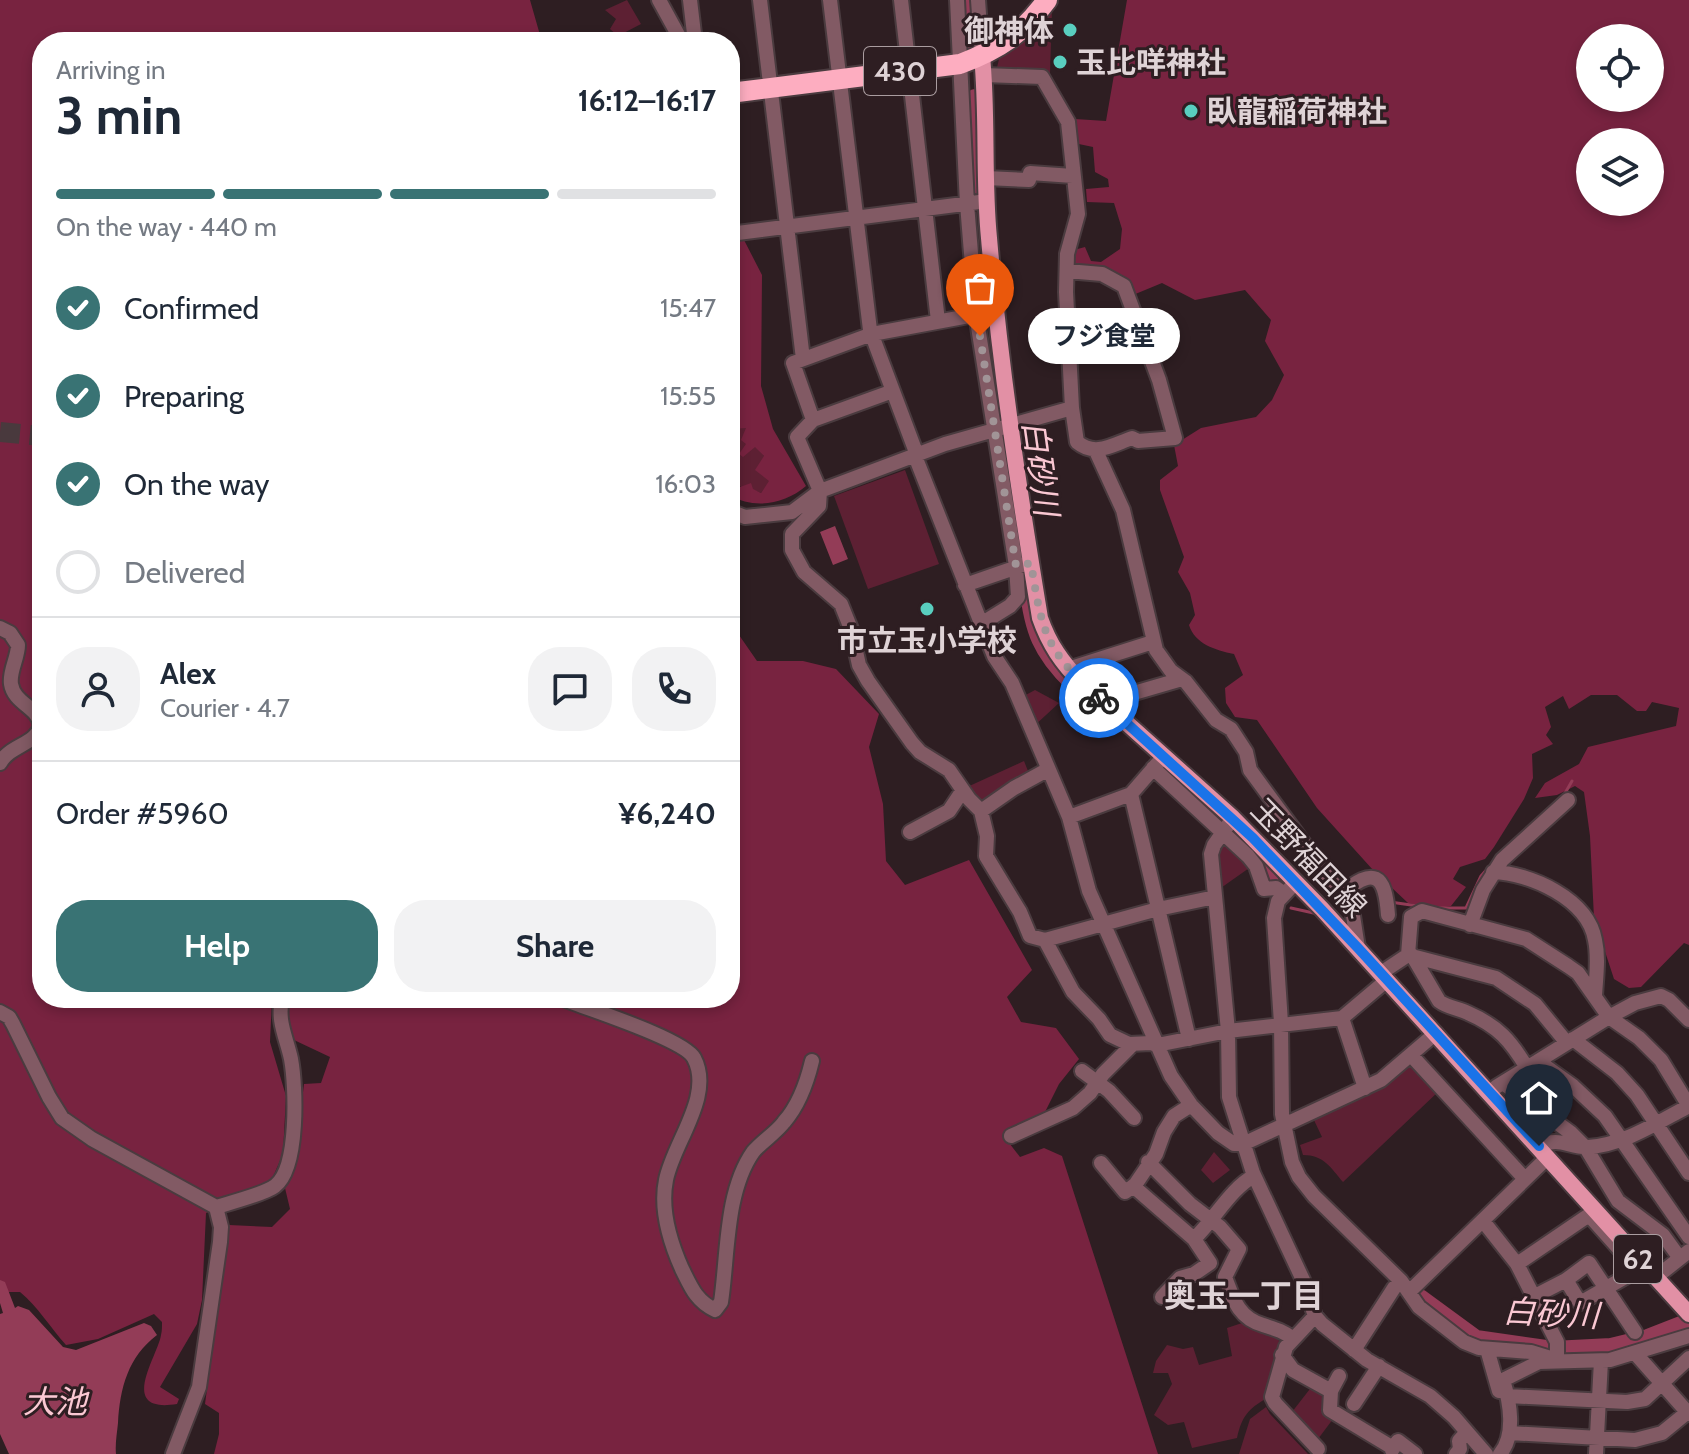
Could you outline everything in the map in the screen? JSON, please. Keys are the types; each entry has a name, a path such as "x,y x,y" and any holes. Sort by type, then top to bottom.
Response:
{"highway":[{"name":"430","path":"740,91 960,64 983,65 1018,34 1041,3"}],"main road":[{"name":"玉野福田線","path":"983,65 986,178 977,203 986,312 1023,565 1048,639 1068,669 1158,762 1228,825 1289,888 1358,948 1436,1033 1496,1087 1543,1152 1646,1271 1689,1314"}],"street":[{"path":"659,0 677,32"},
{"path":"690,0 694,32"},
{"path":"760,0 803,359"},
{"path":"830,0 872,334 965,585 994,656 1012,683 1069,817 1085,881 1171,1076 1191,1105 1218,1133 1234,1144 1243,1144 1381,1080 1436,1033"},
{"path":"901,0 938,321"},
{"path":"740,233 977,203 960,64 957,0"},
{"path":"978,0 983,65 1042,77 1068,122 1078,214 1067,254 1067,271 1072,408 1077,442 1086,449 1096,451 1132,438 1138,441 1175,438 1173,424 1124,286 1102,274 1067,271"},
{"path":"986,178 1029,180 1030,173 1073,176"},
{"path":"813,420 793,363 872,334 986,312"},
{"path":"893,391 813,420 797,437 820,491 819,506 792,534 792,550 804,572 841,604 851,629 859,665 900,728 920,752 949,770 981,811 987,836 986,856 1020,912 1026,930 1030,936 1045,940 1215,897"},
{"path":"740,515 792,512 820,491 916,455 1072,408"},
{"path":"1096,451 1123,510 1156,650 1216,720 1231,729 1246,752 1250,770 1352,909 1358,948"},
{"path":"965,585 1023,565 1018,597 1010,606 981,624"},
{"path":"0,628 10,633 18,645 11,677 12,690 32,709"},
{"path":"1068,669 1153,642"},
{"path":"1103,702 1182,679"},
{"path":"0,763 10,750 32,739"},
{"path":"1069,817 1131,794 1158,762"},
{"path":"981,811 1047,770"},
{"path":"910,832 949,811 963,790"},
{"path":"1131,794 1189,1039"},
{"path":"1470,925 1483,890 1502,860 1568,800"},
{"path":"1289,888 1264,889 1256,866 1228,825 1211,854 1228,1031 1229,1097 1254,1176 1303,1280 1315,1316 1354,1350 1430,1396 1486,1454"},
{"path":"1493,872 1512,872 1529,877 1579,909 1591,927 1595,940 1595,996"},
{"path":"1345,899 1360,879 1367,877 1383,884 1388,906"},
{"path":"1289,888 1275,906 1274,918 1281,1023 1283,1127 1292,1162 1304,1185 1405,1287 1419,1307 1464,1342 1487,1349 1557,1353 1601,1361 1689,1336"},
{"path":"1354,1350 1394,1288 1405,1287 1483,1221 1525,1179 1553,1141 1586,1148 1622,1140 1689,1106 1661,1060 1639,1038 1609,1017 1568,966 1526,939 1509,932 1422,911 1411,917 1410,955 1439,1001 1445,1006 1467,1012 1509,1039 1532,1065 1591,1102 1622,1140 1689,1237"},
{"path":"1045,940 1073,992 1110,1035 1120,1042 1157,1045 1281,1023 1342,1018 1410,955"},
{"path":"1410,955 1496,978 1535,1004 1570,1041 1617,1073 1637,1095 1689,1173"},
{"path":"1566,1280 1580,1303 1606,1288 1684,1254 1618,1201 1586,1148 1571,1133 1496,1087 1635,1003 1661,996 1689,1020"},
{"path":"216,1207 276,1186 287,1166 294,1124 293,1067 280,1021 281,1008"},
{"path":"587,1008 682,1047 694,1056 698,1096 694,1112 672,1157 664,1193 676,1254 693,1292 702,1304 715,1310 721,1302 726,1237 741,1179 753,1152 785,1122 807,1082 812,1061"},
{"path":"0,1012 9,1017 62,1118 92,1139 216,1207 221,1227 220,1242 199,1387 173,1454"},
{"path":"1342,1018 1365,1088"},
{"path":"1011,1136 1073,1108 1133,1044"},
{"path":"1411,1055 1525,1179"},
{"path":"1082,1071 1098,1082 1134,1118"},
{"path":"1101,1163 1125,1192 1133,1186 1156,1154 1174,1116 1191,1105"},
{"path":"1148,1162 1190,1204 1231,1238 1239,1249 1225,1277 1238,1310 1249,1319 1279,1328 1292,1338"},
{"path":"1194,1239 1212,1221 1240,1183 1254,1176"},
{"path":"1133,1186 1194,1239 1210,1263 1194,1274 1180,1278 1162,1297"},
{"path":"1517,1264 1589,1215 1646,1271"},
{"path":"1483,1221 1517,1264 1557,1353"},
{"path":"1533,1297 1566,1280 1589,1263 1635,1332"},
{"path":"1315,1316 1292,1338 1282,1355 1273,1389 1275,1403 1318,1449"},
{"path":"1487,1349 1503,1404 1503,1420 1494,1454"},
{"path":"1500,1454 1509,1433 1508,1396 1503,1380 1557,1353"},
{"path":"1509,1433 1635,1440 1662,1433 1689,1412 1635,1353"},
{"path":"1282,1355 1293,1370 1331,1391"},
{"path":"1508,1396 1627,1402 1645,1399 1689,1358"},
{"path":"1596,1454 1601,1361"},
{"path":"1354,1404 1379,1366"},
{"path":"1339,1376 1331,1391 1330,1410 1391,1451 1398,1441 1415,1454"},
{"path":"1456,1454 1460,1449 1459,1441 1467,1432"}],"shaded area":[{"path":"0,0 530,0 539,32 32,32 32,1008 272,1008 270,1042 286,1096 283,1154 272,1179 206,1213 202,1300 197,1324 160,1387 179,1399 177,1404 159,1405 148,1400 144,1392 162,1332 162,1322 154,1314 98,1339 66,1345 20,1292 0,1292"},
{"path":"627,0 641,24 626,32 613,32 610,29 616,19 605,10"},
{"path":"1127,0 1689,0 1689,945 1684,943 1641,987 1629,988 1614,979 1594,918 1590,836 1584,792 1575,786 1557,795 1535,798 1545,783 1579,764 1588,747 1676,726 1679,708 1652,702 1646,711 1637,711 1617,695 1591,695 1569,709 1563,696 1545,707 1551,727 1546,735 1553,744 1532,754 1533,778 1524,799 1485,859 1460,867 1453,879 1466,887 1451,906 1438,908 1408,903 1373,870 1317,808 1257,720 1235,717 1226,703 1225,688 1243,675 1234,654 1201,641 1189,625 1195,615 1190,593 1178,572 1184,557 1160,490 1160,480 1178,466 1174,445 1201,428 1256,417 1272,400 1284,375 1265,341 1271,320 1245,290 1195,300 1162,283 1133,295 1073,269 1074,250 1085,247 1091,261 1101,262 1120,249 1122,229 1114,203 1087,202 1086,189 1109,187 1108,179 1095,172 1093,147 1074,143 1072,125 1075,119 1106,121"},
{"path":"1052,9 1050,74 996,72 999,59 1028,38"},
{"path":"740,240 744,240 762,275 761,386 773,429 806,486 779,501 759,503 740,500 740,487 751,483 753,489 761,493 769,481 755,470 764,456 755,447 743,457 740,455 746,444 741,440 746,428 740,428"},
{"path":"746,427 764,456 770,481 761,493 740,487 740,428"},
{"path":"905,470 939,564 868,589 834,496"},
{"path":"740,636 757,661 803,661 836,669 879,714 869,747 883,804 886,861 905,885 969,860 1032,970 1007,997 1021,1022 1056,1028 1079,1059 1059,1084 1045,1112 1003,1135 1020,1157 1044,1148 1062,1156 1158,1454 214,1454 219,1434 219,1413 205,1404 229,1225 272,1227 290,1209 285,1188 295,1158 304,1084 321,1083 330,1057 294,1040 286,1019 288,1008 740,1008"},
{"path":"1035,690 1059,703 1033,727 1022,697"},
{"path":"1024,761 1030,776 983,806 965,788"},
{"path":"1224,835 1252,866 1218,890 1215,852"},
{"path":"1412,1061 1439,1091 1343,1182 1322,1160 1303,1155 1300,1145 1322,1137 1313,1118"},
{"path":"1214,1152 1230,1170 1213,1183 1201,1170"},
{"path":"1245,1322 1277,1332 1280,1346 1275,1354 1267,1398 1247,1414 1237,1438 1192,1448 1184,1422 1168,1425 1154,1415 1172,1384 1168,1373 1153,1373 1156,1361 1167,1345 1183,1349 1193,1347 1199,1365 1232,1356 1227,1328"},
{"path":"1313,1385 1329,1394 1323,1409 1333,1419 1318,1439 1292,1412"},
{"path":"1266,1407 1308,1454 1239,1454 1250,1419"}],"water":[{"path":"835,526 848,559 833,565 820,532"},
{"name":"大池","path":"0,1280 5,1282 15,1308 18,1306 29,1310 63,1347 76,1350 144,1323 151,1326 157,1335 139,1353 127,1374 119,1410 116,1454 9,1454 0,1434 0,1314 3,1313"}],"waterway":[{"name":"白砂川","path":"967,0 969,45"},
{"name":"白砂川","path":"975,98 978,198"},
{"name":"白砂川","path":"1028,586 1040,639 1053,661 1073,683"},
{"path":"1564,795 1572,781"},
{"name":"白砂川","path":"1245,841 1260,857 1270,882"},
{"path":"1438,908 1466,908 1481,876 1489,867"},
{"path":"1390,902 1418,906"},
{"path":"1291,908 1318,914"},
{"name":"白砂川","path":"1420,1298 1476,1339 1553,1350 1611,1347 1648,1338 1689,1322"}],"tunnel":[{"path":"0,432 32,435"}],"way so far":[{"path":"980,336 1016,566 1031,563 1040,618 1048,639 1067,668 1099,698"}],"place":[{"name":"御神体","path":"1070,30"},
{"name":"玉比咩神社","path":"1060,62"},
{"name":"臥龍稲荷神社","path":"1191,111"},
{"name":"フジ食堂","path":"980,336"},
{"name":"市立玉小学校","path":"927,609"}],"district":[{"name":"奥玉一丁目","path":"1244,1295"}],"route":[{"path":"1099,698 1253,838 1539,1146"}]}
